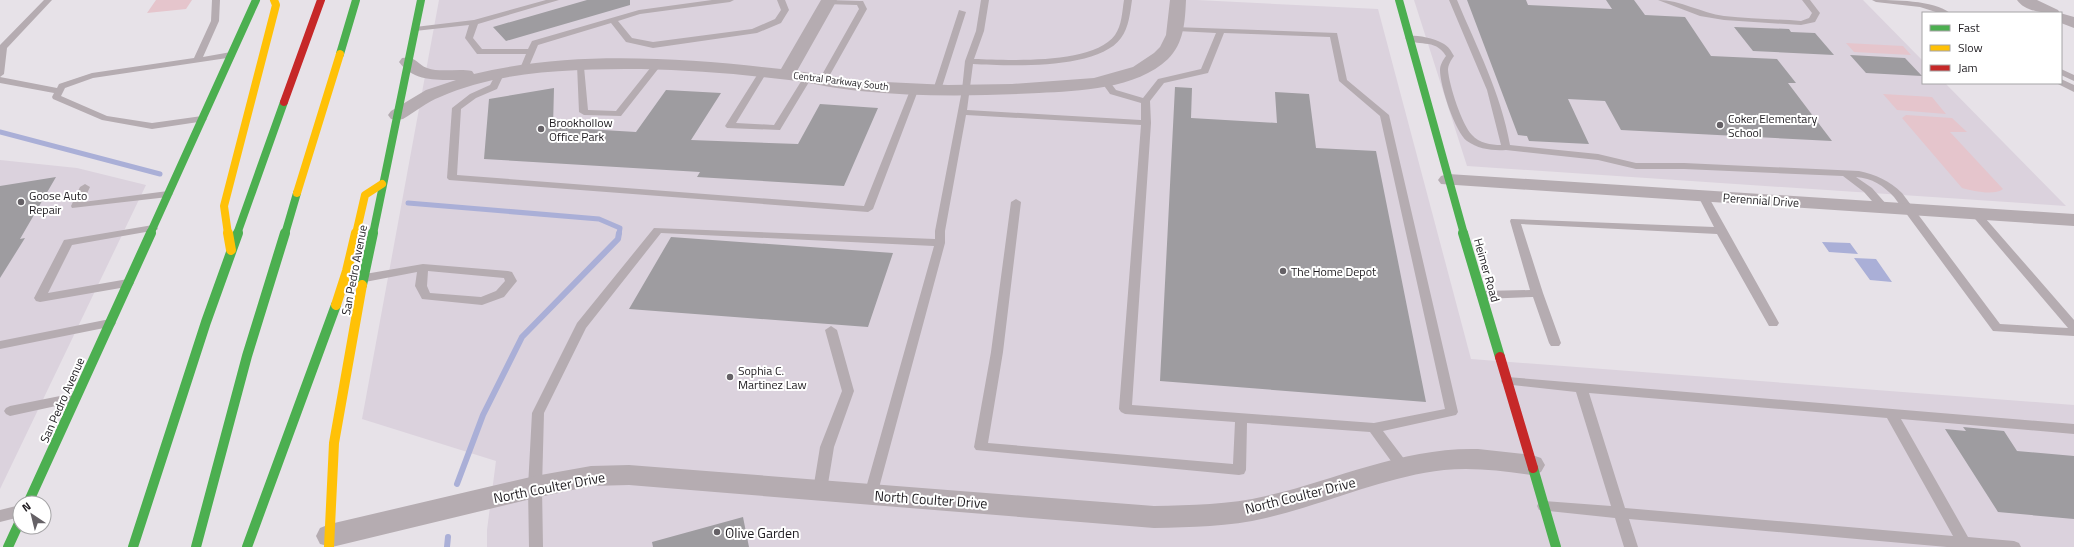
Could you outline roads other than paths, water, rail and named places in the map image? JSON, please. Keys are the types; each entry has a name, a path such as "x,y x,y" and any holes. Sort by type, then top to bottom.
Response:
{"main road":[{"name":"San Pedro Avenue","path":"32,495 256,0"},
{"path":"231,253 224,206 276,5 274,0"},
{"path":"133,547 189,374 321,0"},
{"path":"196,547 247,356 356,0"},
{"name":"San Pedro Avenue","path":"329,542 338,415 382,184 421,0"},
{"name":"Heimer Road","path":"1398,0 1448,180 1556,547"},
{"path":"247,547 334,311 347,271 365,195 382,184"},
{"path":"8,547 14,535"}],"street":[{"name":"Central Parkway South","path":"397,115 425,96 479,77 523,71 580,66 658,64 787,74 862,86 937,90 1051,87 1086,84 1138,70 1153,62 1164,52 1172,42 1177,29 1178,0"},
{"path":"2025,0 2050,12"},
{"path":"787,74 828,1"},
{"path":"2062,17 2074,23"},
{"name":"Central Parkway South","path":"408,62 414,69 426,74 479,77"},
{"name":"Perennial Drive","path":"1448,180 2074,220"},
{"name":"North Coulter Drive","path":"329,542 535,487 591,476 629,475 1154,517 1213,515 1265,507 1404,468 1444,460 1474,458 1532,465"}],"lane":[{"path":"0,73 3,48 48,0"},
{"path":"197,60 215,21 216,0"},
{"path":"415,29 474,22 555,0"},
{"path":"654,0 656,10"},
{"path":"523,71 530,51 535,43 639,12 730,0"},
{"path":"613,20 629,40 653,45 754,31 778,21 785,10 781,0"},
{"path":"871,494 940,243 940,231 966,90 968,61 980,31 986,0"},
{"path":"968,61 1053,61 1080,57 1105,48 1116,40 1125,25 1128,0"},
{"path":"1453,0 1476,50 1504,127 1506,147"},
{"path":"1662,0 1703,14 1724,18 1801,23 1812,20 1816,13 1806,0"},
{"path":"1876,0 1913,2 1932,5 1944,12"},
{"path":"763,72 730,126 777,128 816,79 863,9 860,3 828,1"},
{"path":"937,90 962,12"},
{"path":"474,22 469,38 480,52 530,51"},
{"path":"1177,29 1334,35 1343,81 1384,115 1452,412 1374,428 1125,409 1146,123 1145,101 1161,81 1205,71 1221,31"},
{"path":"1409,38 1428,40 1440,44 1448,51 1450,56 1444,69 1454,106 1464,133 1469,139 1499,148 1506,147 1598,156 1636,166 1684,166 1859,174 1883,181 1890,185 1997,328 2074,332"},
{"path":"202,119 152,126 105,118 56,97 62,86 92,76 231,55"},
{"path":"580,66 584,112 618,114 658,64"},
{"path":"2062,72 2074,78"},
{"path":"500,74 494,87 473,96 457,108 452,178 868,209 915,88"},
{"path":"473,96 479,77"},
{"path":"0,80 59,91"},
{"path":"1104,80 1113,92 1145,101"},
{"path":"2062,83 2074,89"},
{"path":"962,112 1146,123"},
{"path":"1846,174 1868,190 1883,207"},
{"path":"85,187 76,206 168,194"},
{"path":"1703,196 1773,323"},
{"path":"1016,202 997,352 981,447 1239,470 1241,419"},
{"path":"1975,213 2074,327"},
{"path":"1555,343 1537,293 1515,221 1721,231"},
{"path":"128,283 40,298 68,242 153,228"},
{"path":"536,547 535,487 538,413 581,326 658,230 940,243"},
{"path":"365,278 423,267 508,275 511,281 500,294 482,301 426,296 421,286 423,267"},
{"path":"1482,295 1537,293"},
{"path":"0,345 110,323"},
{"path":"820,490 827,447 848,391 831,330"},
{"path":"1507,381 1892,415 2074,429"},
{"path":"1581,388 1631,547"},
{"path":"10,411 76,398"},
{"path":"1892,415 1964,544"},
{"path":"1374,428 1404,468"},
{"path":"1544,506 1964,544 2014,547"},
{"path":"0,516 12,513"}],"water":[{"path":"1822,242 1850,243 1858,254 1829,252"},
{"path":"1854,258 1876,259 1892,282 1870,280"}],"waterway":[{"path":"0,132 160,174"},
{"path":"408,203 599,219 620,228 619,234"},
{"path":"457,484 483,415 522,337 618,239 619,233"},
{"path":"447,547 448,537"}],"place":[{"name":"Coker Elementary School","path":"1720,125"},
{"name":"Brookhollow Office Park","path":"541,129"},
{"name":"Goose Auto Repair","path":"21,202"},
{"name":"The Home Depot","path":"1283,271"},
{"name":"Sophia C. Martinez Law","path":"730,377"},
{"name":"Olive Garden","path":"717,532"}]}
